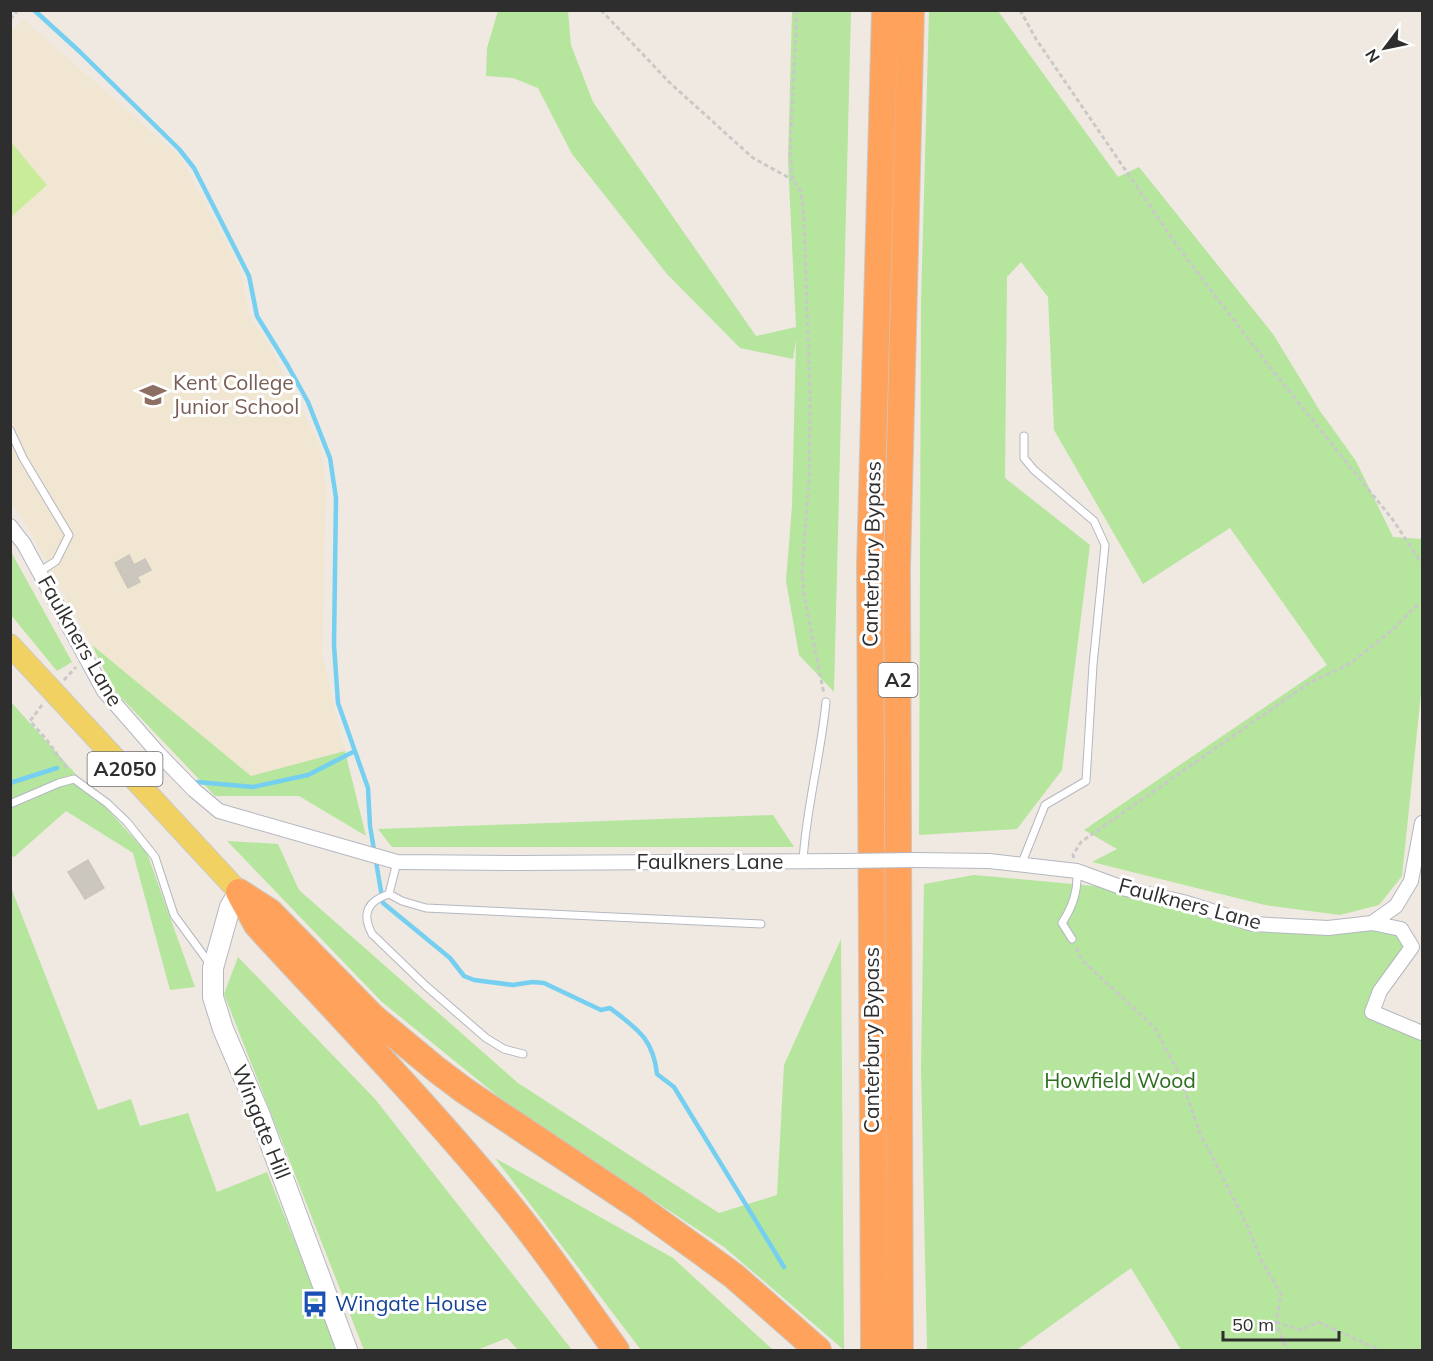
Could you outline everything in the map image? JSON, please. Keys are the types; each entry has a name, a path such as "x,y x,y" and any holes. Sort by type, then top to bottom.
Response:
{"highway":[{"name":"Canterbury Bypass","path":"874,1347 870,565 885,10"},
{"name":"Canterbury Bypass","path":"900,1350 897,568 911,10"},
{"path":"239,892 257,925 417,1098 498,1191 616,1350"},
{"path":"239,892 270,912 373,1017 437,1070 465,1092 636,1204 734,1276 818,1350"}],"main road":[{"name":"A2050","path":"10,645 239,892"}],"street":[{"name":"Faulkners Lane","path":"10,526 39,572 104,690 126,718 194,790 219,811 391,860 517,863 989,861 1077,871 1126,889 1183,902 1253,924 1328,928 1372,923 1401,928 1412,947 1380,991 1372,1012 1422,1033"},
{"path":"1372,923 1396,906 1411,881 1422,823"},
{"name":"Wingate Hill","path":"239,892 230,907 213,968 213,997 223,1029 259,1113 347,1350"}],"lane":[{"path":"10,430 23,458 69,535 56,561 39,572"},
{"path":"1021,865 1045,805 1086,781 1093,665 1106,545 1094,521 1034,470 1024,458 1024,436"},
{"path":"803,861 805,834 823,733 826,702"},
{"path":"10,804 74,779 107,803 127,822 155,857 174,915 213,968"},
{"path":"389,894 391,860"},
{"path":"1072,939 1062,923 1072,909 1078,887 1077,871"},
{"path":"523,1054 504,1048 486,1038 426,986 372,933 367,924 367,915 374,901 389,894 402,901 426,908 761,924"}],"path":[{"path":"10,19 18,10"},
{"path":"601,10 669,82 753,158 793,180 801,191 804,218 810,397 809,481 802,573 804,595 826,702"},
{"path":"793,180 790,153 797,10"},
{"path":"1020,10 1041,47 1172,239 1272,371 1393,520 1422,564"},
{"path":"1077,871 1073,855 1081,842 1309,683 1351,663 1397,626 1414,607 1422,605"},
{"path":"1072,939 1082,960 1155,1028 1180,1076 1199,1131 1248,1227 1261,1260 1281,1294 1276,1322 1287,1350"},
{"path":"1276,1322 1300,1330 1318,1322 1380,1350"}],"shaded area":[{"name":"Kent College Junior School","path":"23,19 180,157 240,268 249,316 269,345 320,445 326,486 322,654 345,751 251,776 92,645 21,516 11,503 10,33"}],"green space":[{"path":"498,11 568,11 571,45 593,102 756,336 796,327 788,161 792,11 851,11 834,692 799,655 786,581 792,506 796,340 793,359 740,348 667,274 572,154 538,88 513,78 486,76 487,48"},
{"path":"929,11 998,11 1118,177 1139,167 1273,334 1320,411 1356,461 1393,537 1422,539 1422,684 1402,876 1379,905 1340,915 1265,905 1092,862 1117,849 1084,830 1327,665 1230,528 1143,584 1054,430 1048,297 1021,262 1007,277 1005,478 1090,545 1062,770 1017,829 919,835 921,303"},
{"path":"11,142 47,185 11,217 10,216"},
{"path":"10,550 72,662 57,671 11,615"},
{"path":"92,645 251,776 345,751 366,836 299,796 215,796 114,690"},
{"path":"10,701 147,853 195,987 170,990 133,853 66,811 14,857 11,856"},
{"path":"773,815 794,847 392,847 378,829"},
{"path":"227,841 278,844 299,890 518,1083 719,1213 777,1195 784,1065 841,939 844,1350 724,1247 504,1101 382,1002"},
{"name":"Howfield Wood","path":"974,875 1126,889 1253,924 1401,929 1412,947 1372,1012 1422,1033 1422,1350 1181,1350 1131,1268 1017,1350 927,1350 921,1068 924,884"},
{"path":"10,885 98,1110 131,1099 140,1126 188,1113 217,1192 267,1172 338,1350 11,1350"},
{"path":"238,957 375,1099 572,1350 518,1350 507,1338 477,1350 364,1350 224,994"},
{"path":"495,1158 673,1258 773,1350 641,1350"}],"building":[{"path":"129,555 134,565 145,559 151,570 137,577 140,582 128,588 115,563"},
{"path":"88,860 104,888 85,899 68,872"}],"waterway":[{"path":"34,10 179,149 194,168 249,276 257,316 308,402 330,458 336,498 334,645 338,703 368,788 370,826 383,903 450,958 464,976 474,980 513,985 544,983 601,1010 610,1008 636,1029 652,1051 657,1074 674,1087 784,1267"},
{"path":"197,782 253,787 308,775 355,751"},
{"path":"10,783 57,768"}],"place":[{"name":"Kent College Junior School","path":"153,395"},
{"name":"Wingate House","path":"315,1304"}]}
